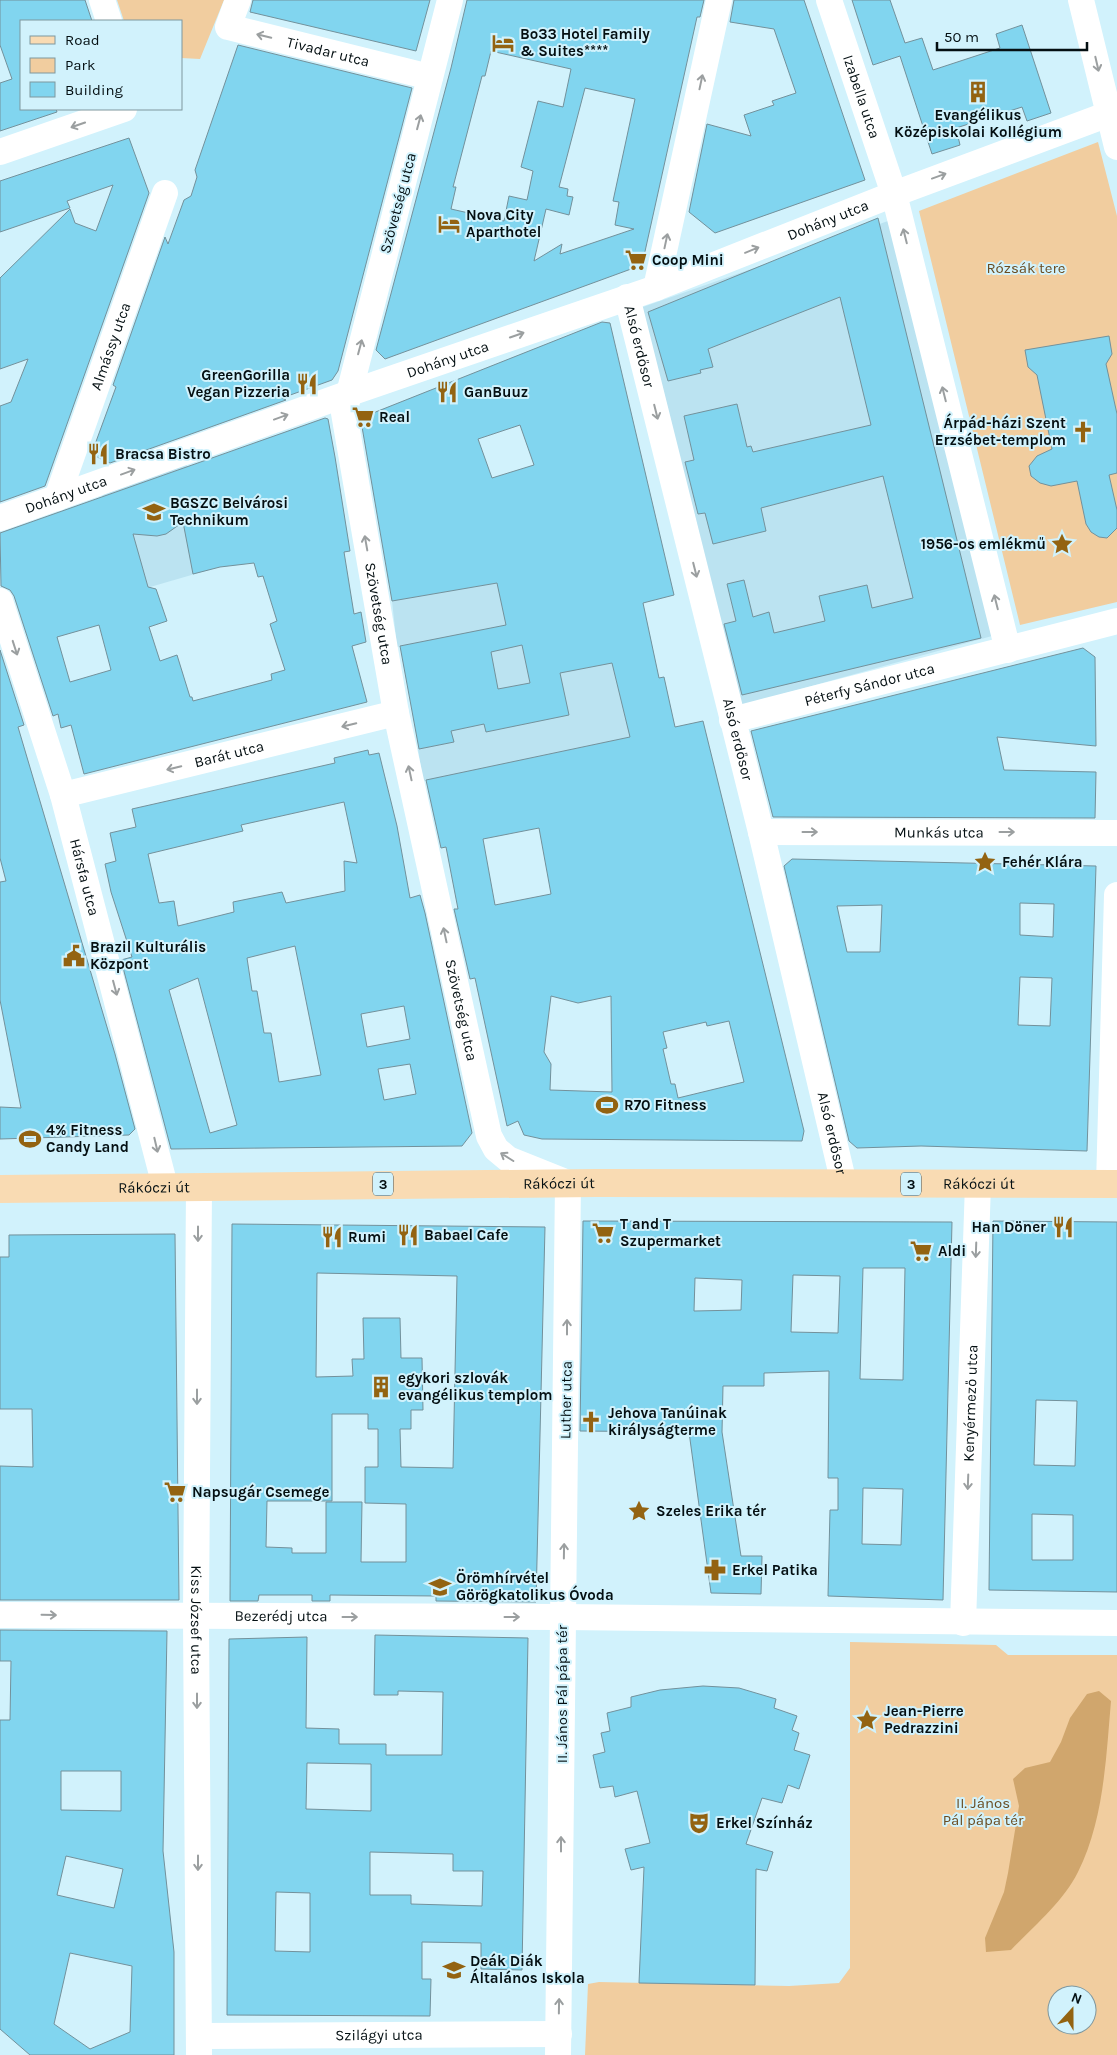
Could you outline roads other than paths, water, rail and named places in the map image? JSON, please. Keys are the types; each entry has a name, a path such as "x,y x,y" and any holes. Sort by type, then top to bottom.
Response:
{"main road":[{"name":"Rákóczi út","path":"0,1188 568,1183 1113,1184"}],"street":[{"path":"102,0 110,20"},
{"name":"Tivadar utca","path":"238,0 228,27 430,77"},
{"name":"Szövetség utca","path":"450,0 344,413 396,713 489,1136 496,1149 508,1159 568,1183"},
{"path":"656,288 719,0"},
{"name":"Izabella utca","path":"830,0 894,194"},
{"path":"1081,0 1113,112 1117,147"},
{"path":"0,152 121,110"},
{"path":"1113,112 894,194 1008,650 1117,621"},
{"name":"Almássy utca","path":"57,498 166,193"},
{"name":"Dohány utca","path":"0,518 348,394 656,288 894,194"},
{"name":"Alsó erdősor","path":"626,297 761,832 844,1184"},
{"name":"Hársfa utca","path":"0,601 63,795 154,1136 165,1186"},
{"name":"Péterfy Sándor utca","path":"732,720 1008,650"},
{"name":"Barát utca","path":"63,795 396,713"},
{"name":"Munkás utca","path":"761,832 1117,833"},
{"path":"1113,1184 1117,895"},
{"name":"Luther utca","path":"562,1617 568,1183"},
{"name":"Kenyérmező utca","path":"963,1623 978,1184"},
{"name":"Kiss József utca","path":"199,1186 196,1617 200,2045"},
{"name":"Bezerédj utca","path":"0,1615 562,1617"},
{"name":"II. János Pál pápa tér","path":"558,2045 562,1617 1117,1624"},
{"name":"Szilágyi utca","path":"200,2045 558,2045"}],"place":[{"name":"Bo33 Hotel Family & Suites****","path":"503,43"},
{"name":"Evangélikus Középiskolai Kollégium","path":"978,92"},
{"name":"Nova City Aparthotel","path":"449,224"},
{"name":"Coop Mini","path":"636,260"},
{"name":"GreenGorilla Vegan Pizzeria","path":"307,384"},
{"name":"GanBuuz","path":"447,392"},
{"name":"Real","path":"363,417"},
{"name":"Árpád-házi Szent Erzsébet-templom","path":"1083,432"},
{"name":"Bracsa Bistro","path":"98,454"},
{"name":"BGSZC Belvárosi Technikum","path":"154,512"},
{"name":"1956-os emlékmű","path":"1062,544"},
{"name":"Fehér Klára","path":"985,862"},
{"name":"Brazil Kulturális Központ","path":"74,956"},
{"name":"R70 Fitness","path":"607,1105"},
{"name":"4% Fitness Candy Land","path":"30,1139"},
{"name":"Han Döner","path":"1063,1227"},
{"name":"T and T Szupermarket","path":"603,1233"},
{"name":"Babael Cafe","path":"408,1235"},
{"name":"Rumi","path":"332,1237"},
{"name":"Aldi","path":"921,1251"},
{"name":"egykori szlovák evangélikus templom","path":"381,1387"},
{"name":"Jehova Tanúinak királyságterme","path":"591,1422"},
{"name":"Napsugár Csemege","path":"175,1492"},
{"name":"Szeles Erika tér","path":"639,1511"},
{"name":"Erkel Patika","path":"715,1570"},
{"name":"Örömhírvétel Görögkatolikus Óvoda","path":"440,1587"},
{"name":"Jean-Pierre Pedrazzini","path":"867,1720"},
{"name":"Erkel Színház","path":"699,1823"},
{"name":"Deák Diák Általános Iskola","path":"454,1970"}],"park label":[{"name":"Rózsák tere","path":"1026,268"}]}
